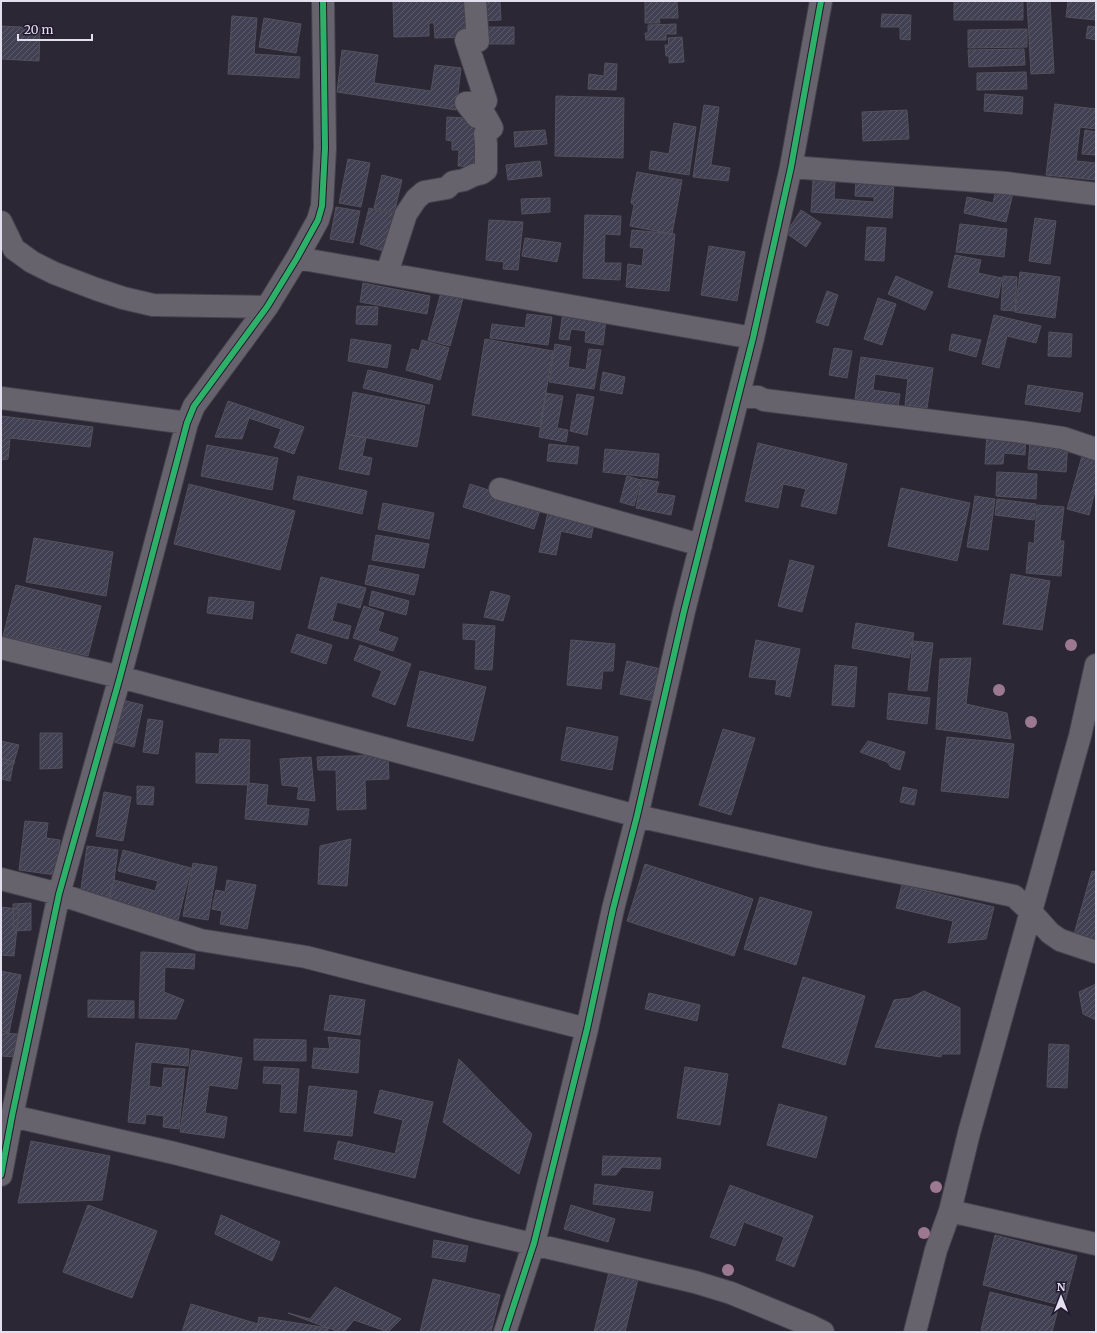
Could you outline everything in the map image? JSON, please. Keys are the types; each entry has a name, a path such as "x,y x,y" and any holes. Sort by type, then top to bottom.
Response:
{"street":[{"path":"1,1176 12,1116 59,894 120,677 187,423 194,406 267,307 318,220 322,206 325,148 323,1"},
{"path":"387,274 406,214 416,199 424,192 447,188 453,182 464,180 474,174 482,173 486,170 485,134 492,128 486,117 477,117 466,103 486,101 466,40 478,41 475,1"},
{"path":"505,1332 534,1244 587,1029 613,909 637,816 684,611 753,338 791,167 821,1"},
{"path":"791,167 1006,183 1096,194"},
{"path":"1,222 14,249 32,262 54,273 116,296 153,305 267,307"},
{"path":"297,258 753,338"},
{"path":"738,397 758,397 764,400 1022,432 1063,438 1096,449"},
{"path":"1,398 187,423"},
{"path":"500,489 701,545"},
{"path":"1,648 120,677 637,816 820,857 1014,896 1050,933 1060,940 1096,952"},
{"path":"915,1332 936,1250 950,1211 1031,912 1088,738 1096,665"},
{"path":"1,880 59,894 200,940 306,957 587,1029"},
{"path":"12,1116 174,1153 473,1230 695,1282 731,1293 823,1332"},
{"path":"950,1211 1096,1244"}],"building":[{"path":"393,1 472,1 473,37 435,38 434,23 429,23 429,36 394,37"},
{"path":"478,1 500,1 501,20 479,21"},
{"path":"645,1 677,1 678,18 659,18 660,23 645,23"},
{"path":"954,1 1023,1 1023,20 954,20"},
{"path":"1027,1 1050,1 1054,73 1031,74"},
{"path":"1068,1 1096,3 1096,20 1066,17"},
{"path":"882,14 911,15 910,40 900,39 900,27 881,27"},
{"path":"232,16 257,18 254,54 300,57 299,78 228,74"},
{"path":"264,18 301,24 296,53 259,47"},
{"path":"676,24 676,34 666,34 666,40 646,40 645,33 648,33 648,25"},
{"path":"1,26 40,28 39,61 1,59"},
{"path":"1088,26 1096,27 1096,40 1086,38"},
{"path":"480,27 514,27 514,44 480,44"},
{"path":"1027,29 1027,47 968,48 968,30"},
{"path":"682,37 684,62 669,63 669,56 666,56 665,45 669,45 668,38"},
{"path":"1024,49 1025,65 969,67 968,50"},
{"path":"342,50 378,55 374,83 431,91 435,65 461,68 456,110 337,92"},
{"path":"605,63 617,64 616,90 588,89 589,74 604,76"},
{"path":"1026,72 1027,89 977,90 977,73"},
{"path":"985,94 1023,97 1022,114 984,111"},
{"path":"556,96 624,98 623,158 555,156"},
{"path":"1055,104 1096,109 1096,129 1080,127 1076,161 1096,163 1096,180 1046,175"},
{"path":"704,105 719,107 711,165 730,168 728,181 693,177"},
{"path":"907,110 909,139 863,141 862,112"},
{"path":"447,117 485,119 483,167 458,166 459,150 452,150 452,141 446,140"},
{"path":"674,123 696,127 689,175 649,169 651,151 669,154"},
{"path":"545,130 547,144 515,147 514,132"},
{"path":"1085,130 1096,132 1096,155 1082,154"},
{"path":"348,159 370,163 361,207 339,203"},
{"path":"540,161 542,176 508,180 506,165"},
{"path":"637,172 682,180 672,234 630,226 634,205 631,203"},
{"path":"382,175 402,180 394,213 374,208"},
{"path":"813,180 835,182 834,199 874,202 874,197 855,196 856,180 894,183 892,218 811,212"},
{"path":"996,189 1013,193 1006,222 964,213 967,197 993,203"},
{"path":"550,198 550,212 522,214 521,199"},
{"path":"336,207 360,211 353,243 330,239"},
{"path":"369,208 396,215 387,252 360,244"},
{"path":"801,210 821,223 806,247 786,233"},
{"path":"585,215 621,216 620,235 605,234 604,263 621,263 620,280 583,278"},
{"path":"1035,218 1056,221 1050,264 1029,261"},
{"path":"489,220 523,222 518,270 503,269 504,262 486,260"},
{"path":"960,224 1007,229 1004,257 956,252"},
{"path":"867,227 886,228 884,261 865,260"},
{"path":"632,230 675,234 669,291 626,287 628,264 642,266 644,248 630,247"},
{"path":"525,238 561,243 557,262 522,256"},
{"path":"709,246 745,252 737,301 701,295"},
{"path":"955,255 981,260 978,273 1002,278 998,298 948,287"},
{"path":"1020,272 1060,277 1055,318 1015,312"},
{"path":"896,276 933,292 925,310 888,294"},
{"path":"1003,276 1017,277 1015,311 1001,310"},
{"path":"363,283 430,296 427,314 360,302"},
{"path":"443,285 465,291 450,346 428,340"},
{"path":"827,291 838,295 828,326 816,322"},
{"path":"878,298 896,304 882,345 864,339"},
{"path":"357,306 378,307 377,325 356,324"},
{"path":"563,313 606,319 603,345 585,342 586,331 571,329 569,340 559,339"},
{"path":"527,314 552,317 548,345 490,338 492,324 525,328"},
{"path":"994,315 1041,326 1036,343 1007,336 999,368 982,364"},
{"path":"1049,332 1072,334 1071,357 1048,356"},
{"path":"952,334 981,340 976,357 949,350"},
{"path":"351,339 391,345 387,368 348,361"},
{"path":"485,339 553,351 540,427 472,415"},
{"path":"422,340 449,348 440,380 406,370 412,349 419,351"},
{"path":"555,344 571,347 568,367 586,370 589,349 601,350 594,389 549,382"},
{"path":"834,348 852,351 847,378 829,375"},
{"path":"861,357 933,368 927,408 905,405 908,379 875,374 873,390 900,394 898,406 855,399"},
{"path":"368,370 433,385 429,404 363,388"},
{"path":"603,372 625,377 622,394 600,390"},
{"path":"1028,385 1083,393 1080,412 1025,404"},
{"path":"353,392 425,406 417,447 346,434"},
{"path":"546,393 563,396 557,428 568,430 566,442 539,437"},
{"path":"577,394 594,397 587,435 570,431"},
{"path":"228,401 304,427 294,454 274,447 281,429 249,418 242,439 215,437"},
{"path":"1,416 93,427 90,447 10,438 8,459 1,460"},
{"path":"987,433 1026,435 1025,455 1004,453 1003,464 985,464"},
{"path":"346,434 366,438 362,456 372,458 369,475 339,469"},
{"path":"1030,439 1068,442 1066,472 1028,469"},
{"path":"758,443 847,464 836,514 801,506 806,489 783,484 778,508 745,501"},
{"path":"549,444 579,447 577,464 547,461"},
{"path":"207,445 278,458 272,490 201,476"},
{"path":"605,449 659,454 657,478 603,472"},
{"path":"1084,449 1096,452 1096,487 1089,515 1067,509"},
{"path":"997,472 1037,474 1036,499 996,496"},
{"path":"298,476 367,491 362,514 293,499"},
{"path":"627,476 641,480 634,506 620,502"},
{"path":"642,479 659,482 656,493 675,496 671,515 636,508"},
{"path":"189,484 295,511 280,570 174,544"},
{"path":"470,484 541,507 534,529 463,507"},
{"path":"901,488 970,503 957,561 888,546"},
{"path":"975,496 995,499 988,550 967,547"},
{"path":"997,499 1036,504 1034,520 995,515"},
{"path":"383,503 434,513 429,539 378,529"},
{"path":"1037,505 1064,507 1060,541 1064,541 1061,576 1026,573 1029,542 1034,544"},
{"path":"549,508 595,519 591,538 561,531 556,555 539,552"},
{"path":"376,535 429,544 424,568 372,560"},
{"path":"34,538 113,552 106,596 26,582"},
{"path":"790,560 814,566 802,612 778,606"},
{"path":"369,565 419,575 414,595 365,584"},
{"path":"1011,574 1050,581 1042,630 1003,624"},
{"path":"321,577 366,588 360,608 337,602 332,621 351,626 348,639 308,628"},
{"path":"16,585 101,606 88,656 3,636"},
{"path":"372,591 409,601 406,615 369,605"},
{"path":"491,591 510,596 503,621 484,617"},
{"path":"209,597 254,602 252,619 207,613"},
{"path":"364,606 384,613 378,631 398,638 393,651 353,638"},
{"path":"856,623 914,633 909,658 852,648"},
{"path":"463,624 495,626 492,670 475,669 476,640 463,639"},
{"path":"297,634 332,645 326,664 291,652"},
{"path":"571,640 615,644 613,671 603,671 601,689 567,685"},
{"path":"756,640 800,649 790,697 775,694 777,680 749,677"},
{"path":"913,641 933,643 927,691 908,690"},
{"path":"360,645 411,664 395,705 372,696 382,671 354,660"},
{"path":"971,658 966,704 1007,713 1011,739 936,729 940,659"},
{"path":"627,661 661,669 654,701 620,694"},
{"path":"835,665 857,667 854,707 832,705"},
{"path":"420,671 486,687 473,741 407,726"},
{"path":"889,693 930,698 927,724 887,719"},
{"path":"122,700 143,705 134,747 113,742"},
{"path":"148,719 163,721 158,754 143,752"},
{"path":"567,727 618,737 612,770 561,760"},
{"path":"723,729 755,738 731,815 699,805"},
{"path":"40,733 62,733 62,768 40,769"},
{"path":"947,737 1014,744 1008,798 941,791"},
{"path":"220,739 250,740 249,785 196,783 196,753 219,754"},
{"path":"1,741 19,745 13,765 1,762"},
{"path":"868,741 905,752 900,770 891,767 887,762 860,752"},
{"path":"388,755 389,779 365,780 366,809 337,810 336,770 318,770 317,757"},
{"path":"311,757 315,801 297,799 299,787 282,785 280,759"},
{"path":"1,758 15,762 10,781 1,779"},
{"path":"248,783 268,785 266,805 309,809 307,825 245,819"},
{"path":"137,786 154,787 153,805 137,804"},
{"path":"903,787 917,790 914,805 900,802"},
{"path":"104,792 131,797 123,841 96,836"},
{"path":"25,821 48,823 46,838 60,840 56,875 19,870"},
{"path":"351,839 347,886 318,884 320,846"},
{"path":"87,846 118,850 114,880 108,902 80,896"},
{"path":"123,850 191,868 178,920 108,902 114,880 155,891 158,881 118,871"},
{"path":"193,863 217,867 208,920 183,916"},
{"path":"645,864 753,899 734,956 627,921"},
{"path":"1092,871 1096,872 1096,941 1074,934"},
{"path":"227,880 256,885 247,929 220,924 222,911 212,909 216,890 225,892"},
{"path":"902,885 994,907 986,939 948,943 953,921 896,908"},
{"path":"760,897 812,912 796,965 744,949"},
{"path":"31,903 31,930 14,931 13,904"},
{"path":"1,907 19,909 14,956 1,955"},
{"path":"141,952 195,954 194,969 165,967 164,992 184,1000 176,1019 139,1018"},
{"path":"1,971 21,975 9,1033 1,1031"},
{"path":"803,977 865,996 845,1065 782,1047"},
{"path":"1096,984 1096,1020 1083,1014 1079,992"},
{"path":"924,991 960,1008 960,1054 942,1054 941,1057 875,1047 894,1000 910,998"},
{"path":"649,993 700,1005 697,1021 645,1009"},
{"path":"330,995 365,1000 360,1035 324,1030"},
{"path":"88,1000 134,1001 134,1018 88,1017"},
{"path":"1,1033 17,1034 17,1057 1,1056"},
{"path":"328,1037 360,1040 358,1073 312,1068 314,1048 330,1049"},
{"path":"254,1039 306,1040 306,1061 254,1060"},
{"path":"136,1043 189,1049 188,1066 151,1062 149,1086 162,1088 164,1068 185,1069 179,1129 163,1127 164,1116 146,1114 145,1124 128,1122"},
{"path":"1049,1044 1069,1045 1067,1088 1047,1087"},
{"path":"192,1050 242,1058 237,1089 209,1085 205,1113 227,1117 224,1138 180,1132"},
{"path":"459,1059 532,1134 519,1174 443,1122"},
{"path":"264,1067 299,1069 296,1113 280,1112 282,1084 263,1083"},
{"path":"685,1067 728,1074 720,1125 677,1118"},
{"path":"309,1086 357,1091 352,1136 304,1131"},
{"path":"380,1090 433,1102 415,1178 334,1159 338,1141 395,1154 403,1120 374,1113"},
{"path":"779,1104 827,1117 816,1158 767,1145"},
{"path":"31,1141 110,1156 102,1200 18,1203"},
{"path":"603,1156 661,1158 660,1169 622,1167 616,1175 602,1175"},
{"path":"595,1184 653,1192 650,1211 593,1204"},
{"path":"730,1185 813,1216 794,1267 776,1260 784,1237 744,1222 735,1246 710,1237"},
{"path":"88,1205 157,1231 132,1298 63,1272"},
{"path":"571,1205 615,1219 608,1242 564,1229"},
{"path":"221,1215 280,1242 272,1261 215,1234"},
{"path":"995,1235 1077,1256 1064,1306 983,1285"},
{"path":"434,1240 468,1246 465,1262 432,1257"},
{"path":"609,1272 638,1279 625,1332 594,1332"},
{"path":"433,1279 500,1295 491,1332 420,1332"},
{"path":"335,1287 401,1319 388,1332 354,1320 344,1332 339,1332 288,1313 310,1319"},
{"path":"990,1292 1058,1309 1052,1332 990,1332 981,1330"},
{"path":"191,1304 258,1324 255,1332 182,1332"},
{"path":"259,1317 328,1328 328,1332 256,1332"}],"cycle path":[{"path":"1,1175 59,894 120,677 187,423 194,406 267,307 318,220 322,206 325,148 323,1"},
{"path":"505,1332 534,1243 587,1029 613,909 637,816 684,611 753,338 791,167 821,1"}]}
